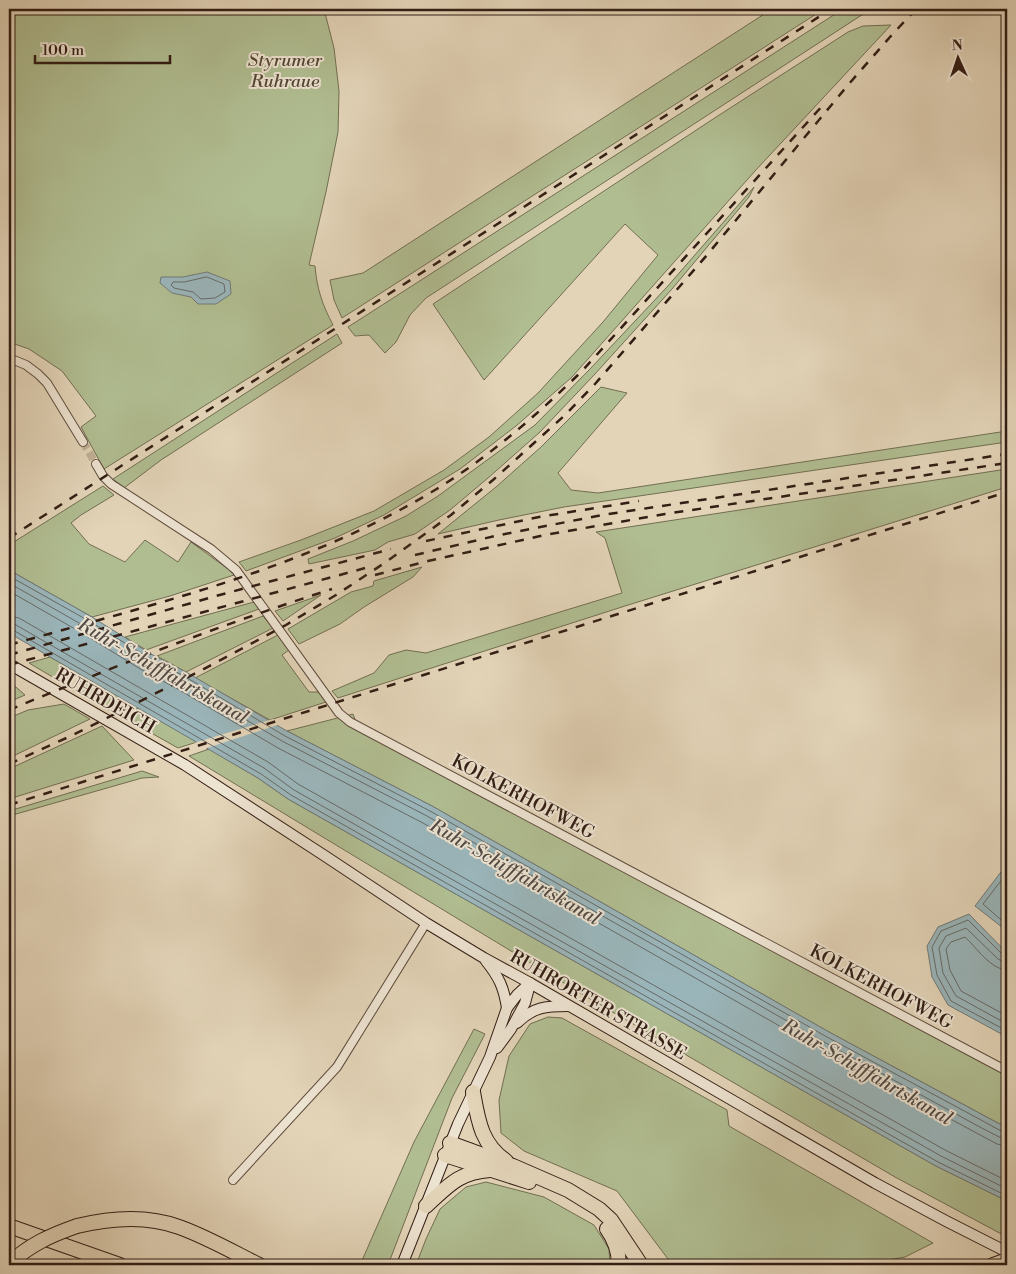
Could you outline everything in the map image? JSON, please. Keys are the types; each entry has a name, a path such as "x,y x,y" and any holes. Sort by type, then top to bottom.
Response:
{"highway":[{"path":"473,1092 479,1122 484,1135 490,1146 513,1166"},
{"path":"448,1149 513,1166 568,1190 599,1209 611,1220 641,1265"},
{"path":"448,1149 493,1170 542,1186 588,1212 600,1221 608,1231 618,1252 619,1265"},
{"path":"426,1206 462,1176 479,1171 493,1170"},
{"path":"9,1264 21,1253 53,1235 98,1221 123,1219 152,1221 178,1226 259,1265"},
{"path":"9,1226 120,1265"},
{"path":"993,1265 1007,1260"},
{"path":"9,1264 13,1265"}],"main road":[{"name":"RUHRDEICH","path":"9,664 185,765"},
{"name":"RUHRORTER STRASSE","path":"185,765 426,923 484,958 875,1183 1007,1252"},
{"path":"484,958 504,990 507,1008"},
{"path":"402,1265 458,1124 490,1057 507,1008 516,995 530,984"},
{"path":"490,1057 511,1029 525,1003 530,984"},
{"path":"511,1029 526,1015 535,1010 550,1006 568,1006"}],"street":[{"path":"9,358 26,365 47,383 84,442"},
{"name":"KOLKERHOFWEG","path":"96,464 103,476 111,484 211,549 236,570 339,713 350,722 1007,1071"},
{"path":"232,1180 337,1067 426,923"}],"green space":[{"name":"Styrumer Ruhraue","path":"9,9 324,9 334,48 339,91 338,132 309,265 315,266 321,296 333,325 104,469 81,427 96,416 62,371 29,349 9,342"},
{"path":"772,9 824,9 342,318 334,300 330,280 363,273"},
{"path":"843,9 871,9 426,298 410,315 396,342 385,353 369,335 355,336 348,327"},
{"path":"891,25 755,171 572,377 516,426 460,469 384,515 335,538 246,571 239,562 374,511 444,470 489,437 538,393 603,322 658,255 625,224 484,380 433,304 848,32 863,26"},
{"path":"754,187 749,197 672,289 595,374 540,432 488,478 450,510 415,534 388,542 375,550 309,564 308,559 353,541 406,516 438,496 535,425 667,287"},
{"path":"337,334 342,343 161,460 124,488 113,479"},
{"path":"601,387 627,393 558,473 571,490 598,493 1007,431 1007,442 564,507 438,534 496,487 541,447"},
{"path":"1007,469 1007,487 338,698 332,691 374,673 389,655 406,650 426,653 622,593 605,538 596,532"},
{"path":"103,486 114,495 71,523 89,544 125,562 145,540 178,562 191,542 234,575 170,596 92,617 9,570 9,545"},
{"path":"422,567 413,577 340,624 299,644 288,629 351,592 373,586 374,581"},
{"path":"321,595 283,621 275,611"},
{"path":"254,602 259,609 146,650 125,637"},
{"path":"263,616 273,628 186,672 157,656"},
{"path":"278,635 289,650 282,655 309,692 319,692 326,702 270,720 195,678"},
{"path":"50,657 81,674 61,682 29,663"},
{"path":"9,681 25,695 9,702"},
{"path":"93,681 127,701 109,710 73,690"},
{"path":"64,704 90,719 9,758 9,718 28,710"},
{"path":"138,708 197,742 178,748 121,716"},
{"path":"353,714 356,722 1007,1068 1007,1128 829,1032 432,806 287,731"},
{"path":"102,726 134,760 9,799 9,769"},
{"path":"209,749 258,778 288,799 936,1166 1007,1201 1007,1237 895,1177 587,997 189,756"},
{"path":"142,771 159,777 142,778 9,816 9,811"},
{"path":"548,1017 562,1018 727,1110 729,1126 933,1243 905,1257 861,1265 675,1265 668,1259 617,1191 524,1151 501,1133 499,1100 509,1056 530,1024"},
{"path":"474,1029 485,1034 452,1098 388,1265 360,1265 414,1142"},
{"path":"486,1182 544,1197 594,1225 609,1249 610,1265 416,1265 440,1209 466,1187"}],"water":[{"path":"207,272 230,281 231,294 216,304 198,304 191,297 172,293 160,283 161,277 183,277"},
{"name":"Ruhr-Schifffahrtskanal","path":"9,570 92,617 151,654 186,672 287,731 432,806 829,1032 1007,1128 1007,1201 936,1166 288,799 258,778 9,633"},
{"path":"1007,864 1007,931 975,906"},
{"path":"969,914 1007,953 1007,1037 948,1005 932,977 927,946 938,927"}],"pier":[{"path":"273,719 281,724 204,749 194,743"}],"tunnel":[{"path":"83,442 96,464"}],"railway":[{"path":"9,538 831,9"},
{"path":"9,764 73,735 286,625 386,562 451,515 564,416 595,384 707,255 848,85 916,9"},
{"path":"9,645 173,599 281,563 334,542 385,518 455,477 512,435 582,371 824,104"},
{"path":"415,555 495,536 602,515 1007,454"},
{"path":"375,575 545,535 665,514 1007,463"},
{"path":"9,805 1007,492"},
{"path":"426,541 539,517 639,501"},
{"path":"9,655 216,596 391,549"},
{"path":"9,665 369,567"},
{"path":"9,710 169,646 250,616 332,589"}]}
